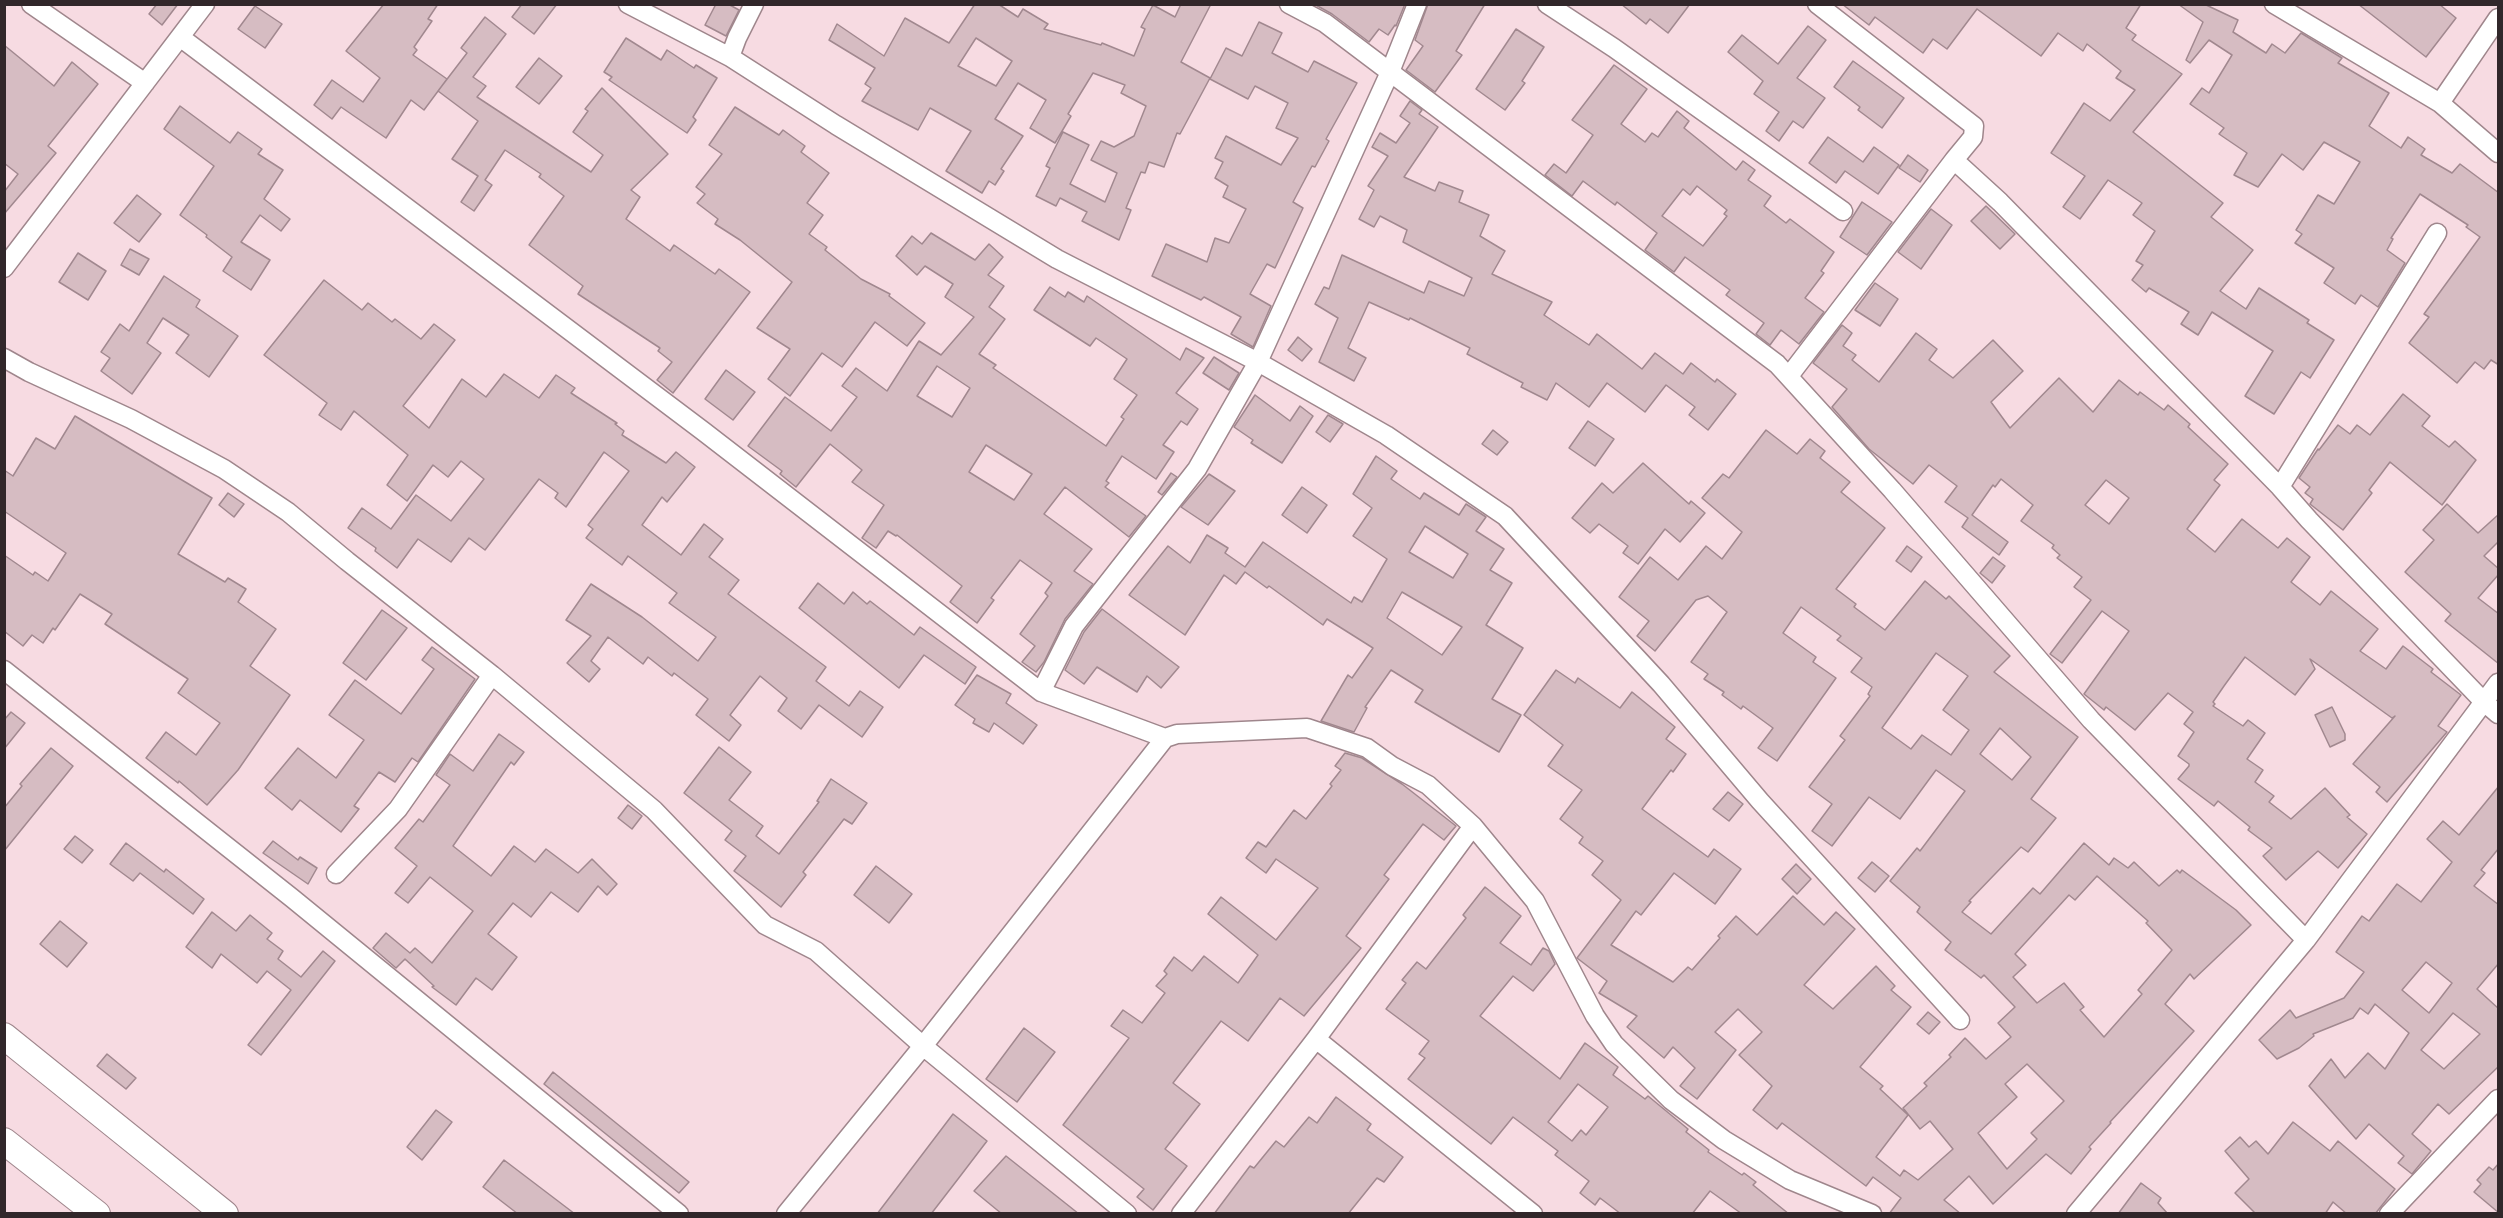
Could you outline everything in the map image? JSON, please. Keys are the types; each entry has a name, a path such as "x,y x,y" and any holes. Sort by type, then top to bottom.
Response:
{"main road":[{"path":"4,1036 225,1214"},
{"path":"4,1141 97,1214"}],"street":[{"path":"31,4 145,83"},
{"path":"4,268 205,4"},
{"path":"628,4 730,57 836,125 1057,259 1258,362 1386,435 1505,516 1661,684 1760,801 1960,1020"},
{"path":"730,57 754,4"},
{"path":"1289,4 1325,23 1777,364 1892,490 2091,720 2306,940"},
{"path":"1041,692 1074,626 1197,469 1258,362 1390,72 1417,4"},
{"path":"1547,4 1614,48 1843,211"},
{"path":"1789,376 1973,137 1974,126 1817,4"},
{"path":"2274,4 2440,103 2499,153"},
{"path":"2440,103 2499,18"},
{"path":"180,37 703,430 1041,692 1165,738"},
{"path":"1954,160 2000,202 2280,487 2484,702 2499,714"},
{"path":"2280,487 2437,233"},
{"path":"4,358 131,419 224,469 288,512 492,675 654,810 765,925 816,951 923,1046 1127,1214"},
{"path":"4,670 292,898 679,1214"},
{"path":"336,874 398,809 429,761 492,675"},
{"path":"2076,1214 2306,940 2499,683"},
{"path":"786,1214 923,1046 1165,738 1177,734 1306,728 1367,748 1392,766 1428,785 1473,826 1535,902 1595,1016 1614,1044 1671,1100 1724,1140 1790,1180 1872,1214"},
{"path":"1181,1214 1316,1039 1473,826"},
{"path":"1316,1039 1533,1214"},
{"path":"2389,1214 2499,1099"}],"building":[{"path":"157,4 178,4 162,25 149,14"},
{"path":"384,4 438,4 428,19 432,21 414,47 417,50 413,55 447,79 424,110 411,100 386,138 341,107 332,119 314,105 332,80 363,102 380,78 346,51"},
{"path":"522,4 557,4 534,34 512,17"},
{"path":"716,4 728,4 739,10 726,36 705,25"},
{"path":"975,4 998,4 1018,17 1023,9 1048,24 1044,29 1101,45 1102,43 1134,56 1145,29 1141,27 1153,5 1175,17 1181,4 1211,4 1181,62 1210,78 1180,134 1177,133 1164,167 1149,162 1145,173 1141,172 1126,208 1131,210 1119,240 1082,221 1087,212 1060,198 1056,206 1036,196 1050,168 1046,166 1063,132 1089,145 1070,184 1105,202 1117,173 1091,160 1101,141 1114,147 1134,136 1146,106 1121,93 1125,85 1093,73 1068,114 1071,116 1055,143 1030,128 1046,100 1018,83 995,119 1023,136 1001,169 1004,171 995,185 989,181 982,193 946,171 971,131 930,108 918,130 862,101 871,88 865,84 875,68 829,40 837,24 884,56 905,18 949,43","holes":["976,38 1012,61 996,86 958,66"]},
{"path":"1314,4 1405,4 1396,26 1388,35 1379,29 1369,42 1332,14"},
{"path":"1428,4 1485,4 1456,51 1462,55 1435,92 1406,70 1423,46 1415,40"},
{"path":"1621,4 1690,4 1668,33 1650,19 1646,24"},
{"path":"1842,4 2141,4 2126,28 2136,35 2132,40 2182,74 2133,132 2223,203 2211,217 2253,250 2220,291 2246,309 2259,288 2309,320 2307,323 2334,340 2310,378 2301,372 2274,414 2245,396 2273,351 2212,312 2198,335 2181,324 2189,312 2149,288 2146,292 2132,280 2143,265 2136,261 2155,231 2133,215 2142,203 2108,180 2080,219 2063,207 2085,176 2051,153 2084,103 2110,121 2135,90 2116,78 2121,71 2087,44 2083,51 2058,33 2041,56 1977,9 1947,49 1933,39 1923,53 1875,17 1869,25"},
{"path":"2178,4 2204,4 2238,20 2233,32 2266,53 2272,44 2285,53 2301,33 2342,58 2338,63 2389,93 2369,126 2401,148 2408,137 2425,149 2421,155 2452,173 2460,164 2499,193 2499,365 2491,360 2484,369 2475,362 2457,383 2409,343 2429,317 2424,314 2480,237 2466,227 2468,225 2420,194 2391,238 2393,239 2387,250 2405,263 2378,307 2361,295 2355,304 2324,283 2334,268 2295,243 2302,234 2296,230 2318,195 2334,204 2360,162 2324,142 2303,170 2282,154 2258,187 2234,175 2247,153 2219,134 2224,128 2190,104 2202,88 2209,93 2232,55 2209,40 2190,63 2186,60 2203,22"},
{"path":"2358,4 2439,4 2456,18 2426,57"},
{"path":"255,6 282,24 265,48 238,29"},
{"path":"485,17 506,34 473,77 486,86 477,97 591,172 603,155 573,132 588,111 585,109 602,88 668,154 631,190 640,197 626,219 670,251 674,245 715,274 719,269 750,292 673,393 657,380 672,362 658,351 660,348 578,294 583,286 529,245 564,196 539,177 541,174 505,150 485,180 492,185 474,211 461,202 478,176 452,159 478,121 438,91 467,53 461,48"},
{"path":"1259,22 1282,33 1272,53 1308,72 1314,61 1357,83 1326,139 1329,141 1315,167 1312,166 1293,202 1303,208 1275,268 1267,264 1250,294 1271,306 1253,347 1231,334 1241,317 1204,297 1201,300 1152,276 1166,244 1207,262 1215,238 1229,243 1246,209 1223,197 1228,186 1215,178 1223,162 1215,158 1226,136 1281,165 1298,138 1276,128 1288,103 1255,86 1248,99 1210,79 1226,48 1242,56"},
{"path":"1808,26 1826,40 1797,78 1825,98 1803,128 1793,121 1779,141 1766,131 1779,112 1754,94 1763,81 1728,52 1742,35 1778,64"},
{"path":"1516,29 1544,47 1522,81 1525,83 1505,110 1476,89"},
{"path":"626,38 661,60 667,50 694,68 696,65 717,78 693,117 696,120 687,133 609,80 612,77 604,72"},
{"path":"4,45 54,86 72,62 98,84 48,146 56,153 4,214 4,192 18,174 4,163"},
{"path":"539,58 562,76 539,104 516,87"},
{"path":"1853,61 1904,98 1882,128 1858,110 1860,107 1834,87"},
{"path":"1614,65 1647,89 1621,124 1645,142 1652,133 1658,137 1677,111 1689,121 1684,128 1736,170 1743,161 1755,170 1748,180 1771,196 1764,206 1786,223 1790,219 1834,252 1821,271 1824,273 1805,298 1824,312 1799,344 1781,330 1770,345 1756,334 1764,323 1726,295 1730,290 1685,257 1674,272 1645,250 1657,233 1617,202 1615,205 1583,181 1572,196 1545,175 1554,164 1566,173 1593,135 1572,120","holes":["1697,186 1727,210 1724,214 1727,216 1703,246 1662,216 1683,189 1690,195"]},
{"path":"1410,101 1422,110 1419,114 1438,127 1404,177 1435,191 1439,182 1463,191 1459,202 1489,215 1480,236 1505,251 1492,274 1552,302 1544,315 1589,345 1597,334 1642,369 1655,353 1683,374 1691,363 1715,382 1717,379 1736,394 1708,430 1689,415 1695,407 1666,385 1645,412 1607,383 1589,407 1556,383 1547,400 1521,387 1523,383 1467,354 1470,348 1410,318 1409,320 1369,302 1348,348 1366,358 1354,381 1319,362 1338,318 1315,304 1324,287 1329,289 1342,255 1424,293 1429,281 1464,296 1472,278 1403,242 1407,230 1380,216 1374,227 1359,219 1374,190 1368,186 1388,156 1372,147 1380,133 1396,143 1410,123 1400,116"},
{"path":"180,106 230,143 238,132 262,149 258,154 283,170 264,199 290,219 281,231 260,215 241,242 270,260 251,290 223,271 232,257 180,215 214,166 164,129"},
{"path":"735,107 779,135 783,130 805,146 801,152 829,173 807,203 823,215 809,234 827,247 825,250 861,279 890,294 889,296 925,323 907,346 875,322 842,367 822,353 790,396 768,379 790,349 757,328 792,282 740,240 715,224 718,219 697,203 705,194 696,187 722,154 709,145"},
{"path":"1828,137 1863,162 1874,147 1899,165 1878,194 1845,171 1836,183 1809,163"},
{"path":"1908,155 1928,170 1920,182 1899,168"},
{"path":"137,195 161,214 139,242 114,223"},
{"path":"1862,202 1892,222 1867,255 1840,237"},
{"path":"1986,206 2015,234 2000,249 1971,221"},
{"path":"1931,209 1952,225 1921,269 1898,252"},
{"path":"931,233 975,260 989,244 1003,257 988,275 1004,286 989,307 1005,319 979,354 996,365 993,368 1106,446 1124,419 1121,417 1137,395 1114,379 1127,359 1096,338 1090,346 1034,310 1050,287 1065,297 1068,292 1084,302 1087,296 1180,360 1186,348 1204,358 1176,393 1198,409 1187,425 1181,421 1163,445 1174,452 1156,479 1122,456 1106,481 1109,483 1105,487 1146,516 1129,537 1065,487 1044,514 1092,549 1074,571 1093,584 1065,619 1044,662 1036,672 1022,662 1035,646 1020,634 1048,596 1045,593 1052,583 1020,560 991,598 994,600 977,623 950,602 962,586 897,535 888,531 876,548 862,538 884,505 852,482 862,470 830,444 796,487 780,474 782,471 748,446 785,397 831,431 857,397 842,386 856,368 887,391 919,341 941,355 974,317 945,297 953,284 925,266 917,275 896,256 912,236 922,244","holes":["937,366 970,388 952,417 917,396","986,445 1032,474 1014,500 969,472"]},
{"path":"130,249 149,259 139,275 121,265"},
{"path":"78,253 106,271 88,300 59,282"},
{"path":"164,276 200,300 196,307 238,336 209,377 176,353 189,335 163,318 147,343 161,353 132,394 101,371 110,358 101,352 120,324 129,331"},
{"path":"324,280 362,310 368,303 392,322 395,319 421,339 434,324 455,340 403,406 429,428 462,379 486,397 504,374 539,398 556,375 575,388 571,393 617,423 615,424 624,431 622,435 666,463 676,452 695,467 667,502 662,497 642,525 681,555 704,524 723,539 709,557 739,580 728,594 826,667 816,681 849,706 860,691 883,707 862,737 819,705 801,729 778,711 787,698 760,676 730,715 741,725 729,741 696,715 708,699 674,673 672,676 648,657 643,664 608,637 591,661 600,669 589,682 567,663 591,636 566,620 591,584 642,617 698,661 716,637 669,603 677,593 628,556 622,565 586,538 593,529 588,525 629,471 604,452 566,507 555,498 558,493 539,479 485,550 469,538 451,562 418,539 397,568 375,551 376,548 348,528 362,508 391,529 416,495 451,521 484,479 461,461 448,477 433,465 407,501 387,485 408,455 354,411 341,430 319,415 327,403 264,355"},
{"path":"1875,283 1898,299 1880,326 1855,310"},
{"path":"1842,325 1852,333 1843,346 1856,355 1852,360 1879,382 1916,333 1937,349 1929,360 1953,378 1993,340 2023,371 1991,402 2010,428 2059,378 2093,412 2119,380 2138,395 2140,392 2164,410 2168,405 2190,424 2188,427 2228,464 2214,480 2220,485 2187,529 2215,552 2242,519 2278,548 2287,538 2310,557 2291,582 2320,605 2331,591 2378,629 2360,651 2386,669 2403,646 2461,695 2438,726 2447,732 2387,802 2376,792 2380,787 2353,764 2395,716 2392,718 2310,659 2315,669 2295,695 2245,657 2213,702 2215,704 2213,706 2243,726 2248,720 2265,733 2247,759 2263,770 2255,782 2274,796 2269,802 2291,819 2325,788 2350,815 2347,817 2367,834 2338,868 2318,851 2286,880 2263,856 2272,848 2248,830 2250,827 2218,801 2214,806 2178,779 2189,766 2178,756 2194,732 2184,724 2193,712 2168,693 2135,730 2106,707 2104,710 2084,694 2129,631 2102,611 2062,663 2050,654 2091,600 2074,587 2082,577 2057,558 2060,555 2052,548 2054,545 2021,521 2033,505 2001,479 1995,487 1993,485 1972,515 2008,542 1999,555 1962,527 1968,518 1945,502 1957,486 1929,465 1913,484 1869,449 1832,407 1847,389 1813,363","holes":["2106,480 2129,498 2109,524 2085,505"]},
{"path":"1298,337 1312,349 1302,361 1288,350"},
{"path":"1214,357 1239,373 1229,390 1203,373"},
{"path":"726,370 755,392 733,420 705,399"},
{"path":"2403,394 2430,416 2422,426 2449,447 2455,441 2476,460 2442,505 2390,462 2369,490 2372,493 2343,530 2310,504 2313,499 2305,493 2310,487 2299,478 2318,449 2338,425 2350,434 2357,425 2370,435"},
{"path":"1255,395 1290,421 1300,406 1313,416 1282,463 1251,443 1253,440 1234,427"},
{"path":"1328,415 1343,424 1330,442 1316,432"},
{"path":"75,416 212,498 178,554 225,582 228,578 246,589 238,602 276,629 250,666 290,695 238,770 207,805 179,781 178,783 146,758 166,732 196,755 220,723 178,693 188,679 105,624 112,614 80,594 43,643 32,635 23,646 4,631 4,555 33,575 35,572 48,581 66,553 4,511 4,470 13,476 36,438 55,449"},
{"path":"1588,421 1614,439 1595,466 1569,448"},
{"path":"1493,430 1508,442 1497,455 1482,444"},
{"path":"1766,430 1797,454 1810,439 1825,451 1820,458 1850,482 1841,492 1885,528 1836,589 1856,604 1854,607 1885,630 1925,581 1946,599 1949,596 2010,656 1994,672 2078,737 2031,799 2056,818 2028,852 2021,847 1969,901 1971,902 1962,912 1991,934 2033,888 2040,894 2084,843 2109,865 2114,858 2128,868 2134,862 2159,886 2177,870 2180,873 2182,870 2236,910 2251,925 2194,979 2190,974 2165,1004 2194,1031 2110,1122 2089,1147 2091,1149 2071,1174 2046,1154 1993,1204 1969,1176 1944,1200 1961,1214 1889,1214 1901,1198 1873,1177 1866,1186 1782,1123 1777,1129 1753,1110 1772,1086 1739,1055 1762,1032 1738,1009 1715,1032 1736,1050 1697,1099 1680,1086 1695,1068 1673,1047 1664,1058 1627,1027 1637,1016 1599,993 1607,981 1577,958 1621,900 1592,875 1603,861 1579,843 1583,837 1560,819 1582,790 1548,766 1563,745 1524,715 1556,670 1575,683 1578,678 1620,708 1632,692 1675,727 1666,739 1686,754 1642,809 1708,857 1714,849 1741,869 1715,904 1674,873 1641,915 1636,911 1611,945 1673,982 1688,967 1692,970 1736,916 1757,935 1793,896 1824,925 1836,912 1855,929 1804,985 1833,1009 1876,966 1895,986 1891,990 1911,1007 1860,1067 1883,1086 1880,1089 1908,1115 1876,1157 1900,1176 1904,1170 1918,1180 1953,1149 1930,1121 1920,1129 1903,1108 1927,1086 1924,1083 1951,1057 1949,1055 1965,1038 1986,1059 2011,1037 1998,1023 2015,1007 1984,975 1981,978 1945,950 1951,942 1917,912 1920,907 1890,881 1917,848 1920,851 1965,791 1936,770 1900,819 1869,797 1832,846 1812,831 1832,804 1809,787 1845,740 1840,736 1870,696 1868,694 1872,687 1851,672 1862,658 1837,640 1841,636 1801,607 1783,633 1816,657 1813,662 1836,678 1777,761 1758,748 1773,728 1743,706 1741,709 1722,695 1724,692 1704,679 1708,674 1691,662 1727,612 1708,596 1696,600 1655,651 1637,636 1649,621 1619,597 1650,557 1678,580 1706,546 1722,559 1742,532 1702,498 1723,474 1729,478","holes":["1936,653 1968,676 1943,710 1969,730 1951,755 1922,735 1911,749 1882,728","2000,728 2031,757 2012,780 1980,754","2097,876 2148,921 2146,923 2172,950 2138,990 2142,994 2104,1037 2080,1010 2084,1007 2064,983 2037,1003 2013,977 2026,965 2015,954 2069,895 2075,900","2027,1064 2064,1101 2031,1133 2037,1139 2007,1169 1978,1133 2017,1097 2005,1084"]},
{"path":"1376,456 1397,471 1391,479 1420,499 1424,493 1459,515 1466,504 1486,517 1476,531 1504,549 1490,570 1512,583 1486,625 1523,648 1492,699 1521,715 1499,752 1415,702 1423,690 1391,670 1365,707 1367,708 1354,732 1321,721 1348,675 1352,678 1373,648 1327,619 1323,625 1269,586 1267,588 1245,572 1236,584 1224,575 1185,635 1129,595 1168,546 1190,563 1207,535 1228,548 1225,553 1245,567 1263,542 1351,603 1354,597 1362,602 1387,559 1353,536 1372,508 1353,494","holes":["1425,526 1468,554 1453,578 1409,552","1402,592 1462,627 1442,655 1387,618"]},
{"path":"1643,463 1689,504 1691,501 1705,513 1680,542 1665,529 1638,564 1623,553 1628,546 1599,524 1590,533 1572,518 1602,483 1613,493"},
{"path":"1171,473 1177,477 1162,495 1158,492"},
{"path":"1209,474 1235,491 1208,525 1181,507"},
{"path":"1302,487 1327,505 1307,533 1282,515"},
{"path":"228,493 244,504 234,517 219,505"},
{"path":"2447,504 2478,533 2499,514 2499,541 2484,556 2499,569 2499,574 2478,598 2499,614 2499,664 2445,621 2451,614 2405,572 2434,540 2423,530"},
{"path":"1907,546 1922,557 1911,572 1896,561"},
{"path":"1993,557 2005,566 1992,583 1980,573"},
{"path":"818,583 844,604 853,592 867,604 870,601 914,635 920,627 976,667 965,684 924,655 899,688 799,608"},
{"path":"1102,609 1179,667 1161,688 1147,676 1137,692 1097,667 1084,684 1065,670 1084,632"},
{"path":"382,610 407,628 366,680 343,663"},
{"path":"432,647 475,679 418,762 412,758 395,782 379,772 354,806 359,809 341,832 300,800 292,810 265,788 298,748 336,778 364,740 329,715 355,680 401,714 434,669 422,660"},
{"path":"977,675 1011,694 1006,703 1037,725 1023,744 994,723 989,732 973,723 975,719 955,705"},
{"path":"2332,707 2345,734 2345,740 2330,747 2315,715"},
{"path":"11,712 25,723 4,749 4,720"},
{"path":"499,734 524,752 514,765 511,762 453,846 491,876 514,846 535,862 546,849 578,873 592,859 617,884 607,895 598,886 578,912 551,892 531,917 513,903 488,934 517,957 492,990 476,978 456,1005 432,987 434,986 405,959 396,968 373,948 386,933 410,953 415,948 432,963 473,911 430,877 408,903 395,893 417,866 395,848 419,819 423,822 450,785 436,775 450,754 473,771"},
{"path":"719,747 751,772 729,800 763,826 756,836 779,854 819,802 817,801 831,779 867,803 852,824 844,819 803,872 806,875 781,907 734,871 746,856 725,840 732,831 684,793"},
{"path":"51,748 73,766 4,851 4,808 22,786 20,784"},
{"path":"1345,753 1362,758 1402,784 1456,826 1444,840 1423,824 1384,875 1389,879 1346,936 1361,948 1304,1016 1280,998 1248,1041 1221,1021 1173,1083 1200,1104 1165,1149 1187,1166 1153,1210 1137,1197 1144,1189 1063,1125 1129,1038 1111,1026 1123,1010 1142,1023 1165,993 1156,986 1167,974 1164,971 1174,957 1192,971 1204,956 1238,983 1258,955 1208,914 1221,897 1276,940 1318,888 1276,859 1266,873 1246,858 1258,842 1266,847 1294,810 1306,819 1332,786 1330,784 1341,770 1335,766"},
{"path":"2499,786 2499,848 2481,870 2485,873 2474,886 2499,905 2499,963 2477,989 2499,1009 2499,1066 2449,1114 2438,1104 2412,1134 2431,1151 2412,1174 2398,1163 2404,1156 2369,1124 2356,1139 2309,1086 2331,1059 2345,1078 2368,1053 2385,1069 2409,1033 2375,1004 2368,1014 2360,1008 2353,1018 2313,1034 2314,1036 2299,1048 2277,1059 2259,1040 2290,1010 2296,1018 2344,998 2364,972 2336,952 2362,916 2369,921 2397,884 2421,902 2452,862 2427,839 2443,821 2459,835","holes":["2426,962 2452,983 2429,1013 2402,990","2453,1013 2480,1034 2444,1069 2421,1050"]},
{"path":"1728,792 1743,804 1729,821 1713,809"},
{"path":"628,805 642,816 632,829 618,818"},
{"path":"75,836 93,850 82,863 64,849"},
{"path":"273,841 298,860 300,857 317,868 308,884 263,853"},
{"path":"126,843 164,872 166,869 204,899 193,914 140,873 133,881 110,864"},
{"path":"1872,862 1889,876 1875,892 1858,878"},
{"path":"1796,864 1811,879 1797,894 1782,879"},
{"path":"876,866 912,894 889,923 854,895"},
{"path":"1485,887 1521,916 1500,943 1531,965 1543,948 1549,951 1555,964 1533,991 1513,976 1480,1016 1560,1079 1585,1043 1618,1067 1613,1075 1645,1099 1648,1096 1688,1129 1686,1132 1709,1150 1708,1152 1756,1182 1753,1185 1789,1214 1742,1214 1710,1191 1692,1214 1621,1214 1600,1198 1595,1205 1580,1193 1589,1181 1555,1155 1558,1151 1513,1117 1491,1144 1408,1079 1425,1058 1419,1054 1429,1041 1386,1009 1406,983 1402,980 1417,962 1426,969 1466,918 1463,915","holes":["1578,1084 1608,1107 1586,1135 1581,1130 1572,1141 1548,1122"]},
{"path":"212,912 236,931 250,915 272,933 267,939 283,951 278,959 301,977 323,951 335,961 261,1055 248,1045 291,990 267,971 257,983 221,954 212,968 186,947"},
{"path":"60,921 87,943 67,967 40,944"},
{"path":"1928,1012 1940,1022 1929,1034 1917,1024"},
{"path":"1024,1028 1055,1052 1017,1102 986,1079"},
{"path":"107,1054 136,1078 126,1089 97,1066"},
{"path":"553,1072 689,1182 679,1193 544,1084"},
{"path":"1336,1097 1371,1124 1367,1130 1403,1157 1384,1182 1377,1178 1348,1214 1214,1214 1250,1166 1254,1168 1276,1141 1284,1147 1309,1117 1317,1123"},
{"path":"436,1110 452,1122 422,1160 407,1147"},
{"path":"953,1114 987,1141 931,1214 877,1214"},
{"path":"2293,1122 2330,1151 2338,1141 2395,1189 2375,1214 2347,1214 2333,1202 2325,1214 2256,1214 2235,1193 2249,1179 2225,1151 2240,1137 2249,1147 2256,1141 2268,1154"},
{"path":"1006,1156 1079,1214 1002,1214 974,1191"},
{"path":"504,1160 575,1214 518,1214 483,1187"},
{"path":"2499,1163 2499,1213 2474,1192 2481,1184 2477,1180 2489,1167 2493,1170"},
{"path":"2141,1183 2161,1198 2158,1203 2168,1214 2118,1214"}]}
